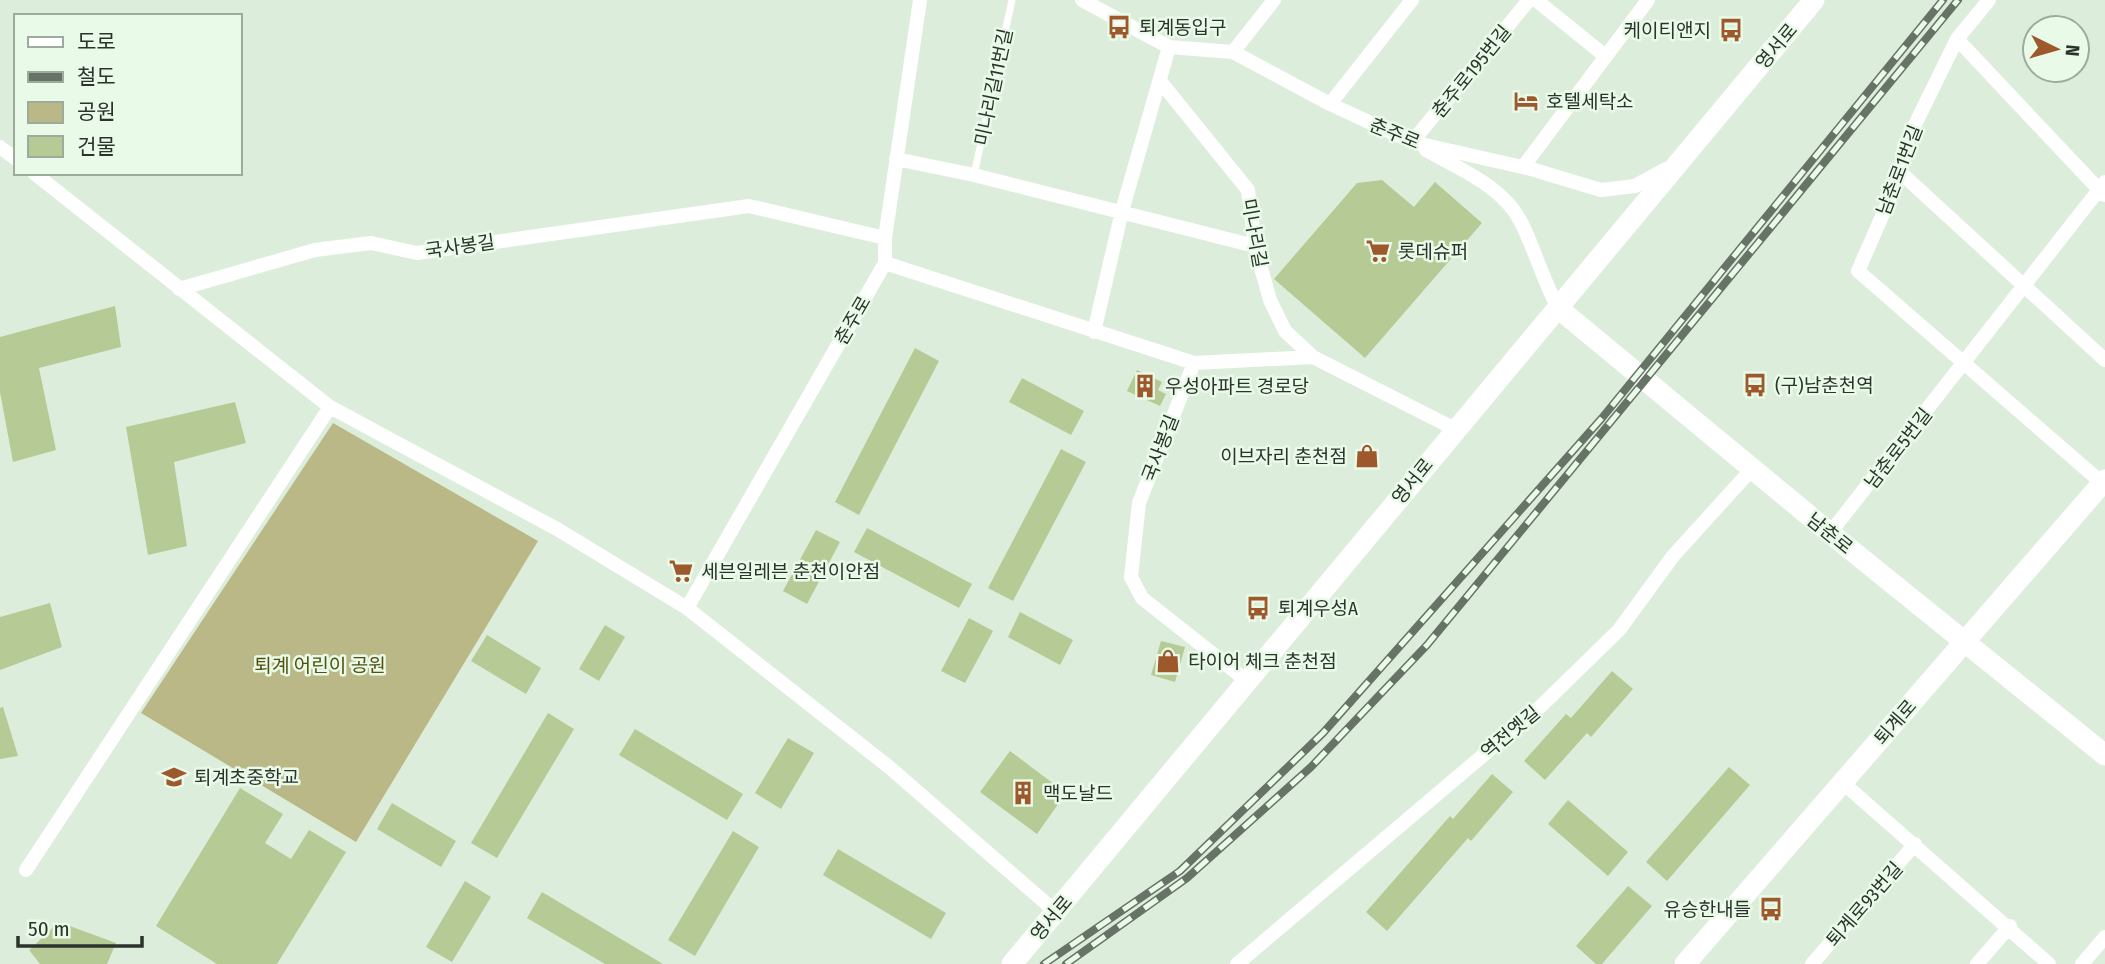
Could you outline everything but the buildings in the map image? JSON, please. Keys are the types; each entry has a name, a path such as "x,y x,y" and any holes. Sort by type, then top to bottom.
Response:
{"street":[{"name":"춘주로","path":"687,608 885,263 885,238 920,0"},
{"name":"춘주로","path":"1082,0 1169,47 1234,52 1330,104 1412,142 1522,167 1601,190 1614,190 1652,179 1682,158"},
{"path":"1234,52 1274,0"},
{"path":"1330,104 1412,0"},
{"name":"춘주로195번길","path":"1412,142 1530,0"},
{"path":"1536,0 1604,55"},
{"path":"1522,167 1648,0"},
{"name":"영서로","path":"1012,964 1814,0"},
{"name":"남춘로1번길","path":"1966,363 1858,271 1901,173 1904,147 1956,39 1989,0"},
{"name":"남춘로5번길","path":"1830,533 1966,363 2022,286 2103,189 1956,39"},
{"path":"1094,332 1122,211 1169,47"},
{"name":"미나리길","path":"1160,81 1248,191 1255,246 1270,300 1285,331 1313,357 1455,429"},
{"path":"1412,142 1470,175 1507,203 1520,220 1544,282 1558,308"},
{"path":"896,159 974,175 1255,246"},
{"path":"1901,173 2105,360"},
{"path":"37,175 330,407 557,528 687,608 889,766 1056,912"},
{"name":"국사봉길","path":"180,289 315,250 371,243 417,253 749,206 885,238"},
{"path":"885,263 1194,363"},
{"name":"남춘로","path":"1558,308 1830,533 2105,755"},
{"name":"미나리길","path":"1194,363 1313,357"},
{"name":"국사봉길","path":"1194,363 1139,503 1131,578 1142,598 1247,681"},
{"path":"1966,363 2101,491"},
{"path":"26,870 330,407"},
{"name":"역전옛길","path":"1237,964 1540,707 1619,630 1673,556 1752,469"},
{"name":"퇴계로","path":"1685,964 1965,641 2101,491"},
{"name":"퇴계로93번길","path":"1842,782 2010,926 2049,964"},
{"name":"퇴계로93번길","path":"1812,964 1915,844"},
{"path":"1977,964 2010,926"},
{"path":"2082,964 2105,937"}],"lane":[{"name":"미나리길11번길","path":"974,175 1012,0"}],"green space":[{"name":"퇴계 어린이 공원","path":"333,423 538,541 356,842 141,713"}],"railway":[{"path":"1044,964 1180,871 1323,733 1602,418 1943,0"},
{"path":"1066,964 1187,878 1311,767 1427,645 1958,0"}],"place":[{"name":"퇴계동입구","path":"1119,27"},
{"name":"케이티앤지","path":"1731,30"},
{"name":"호텔세탁소","path":"1526,101"},
{"name":"롯데슈퍼","path":"1378,251"},
{"name":"(구)남춘천역","path":"1755,385"},
{"name":"우성아파트 경로당","path":"1145,386"},
{"name":"이브자리 춘천점","path":"1367,456"},
{"name":"세븐일레븐 춘천이안점","path":"681,571"},
{"name":"퇴계우성A","path":"1258,608"},
{"name":"타이어 체크 춘천점","path":"1168,661"},
{"name":"퇴계초중학교","path":"174,777"},
{"name":"맥도날드","path":"1023,793"},
{"name":"유승한내들","path":"1771,909"}]}
